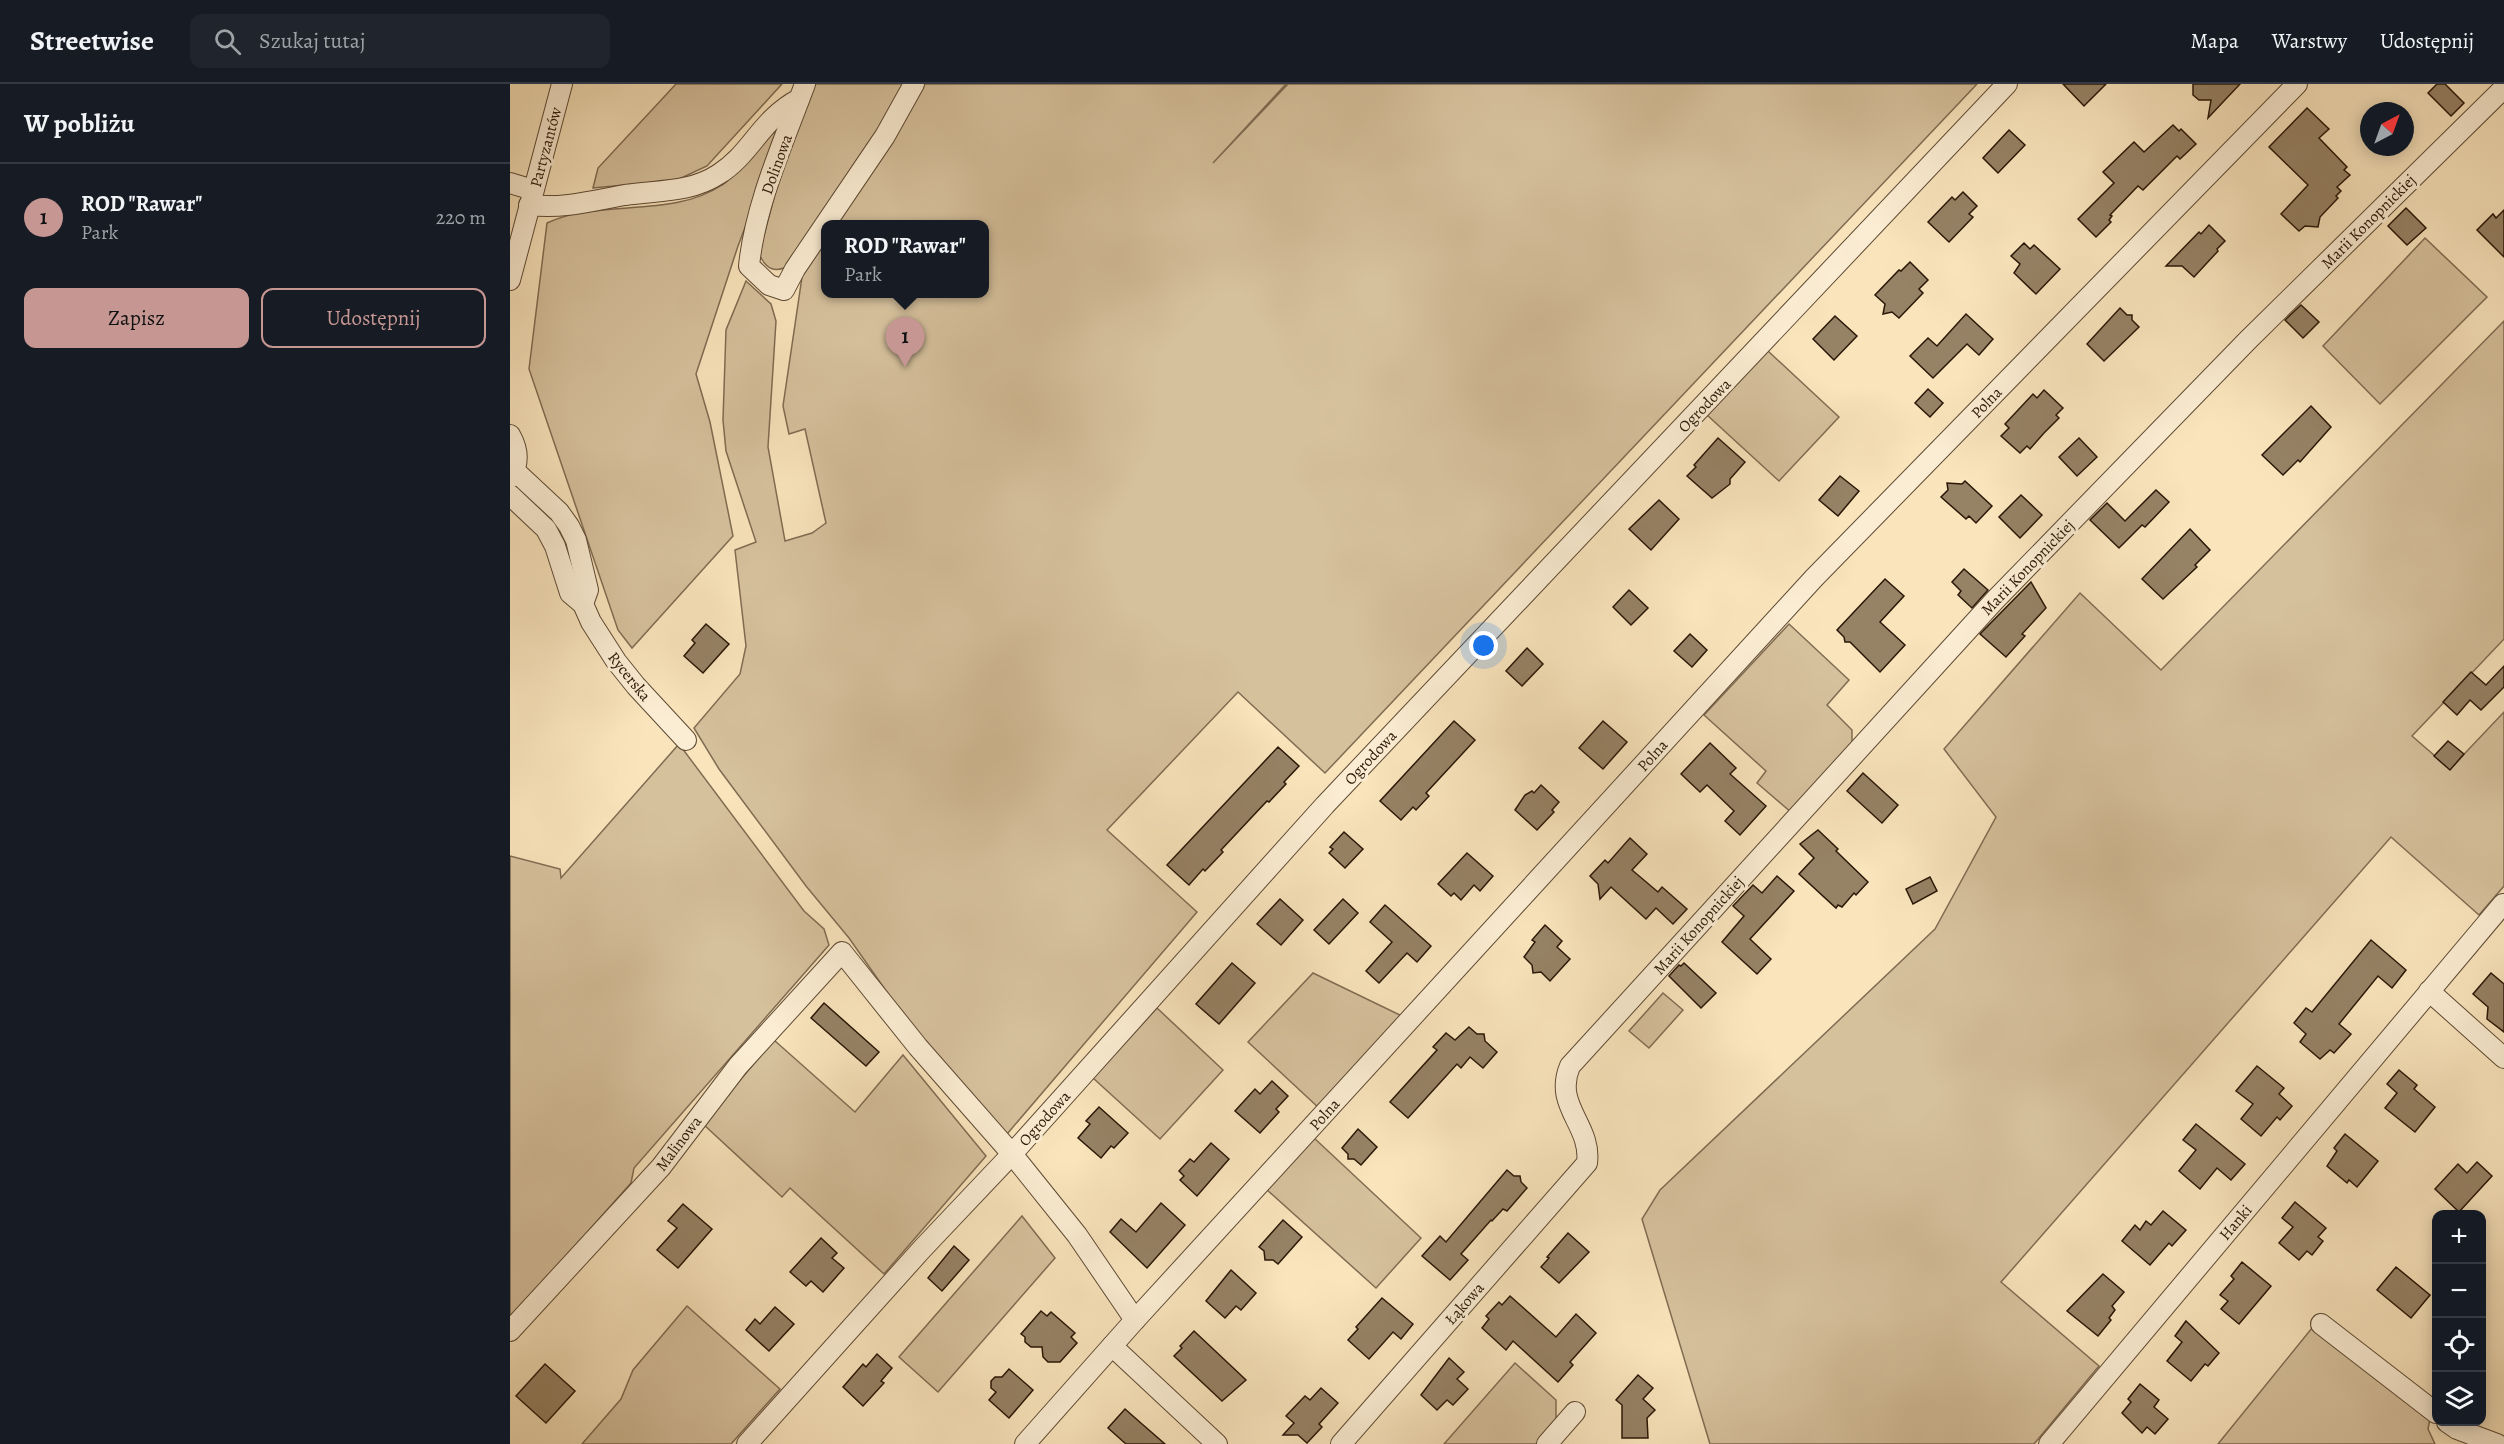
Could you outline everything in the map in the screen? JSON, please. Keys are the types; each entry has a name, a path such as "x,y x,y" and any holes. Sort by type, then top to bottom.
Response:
{"street":[{"name":"Partyzantów","path":"510,280 562,84"},
{"name":"Dolinowa","path":"828,220 885,136 914,84"},
{"name":"Ogrodowa","path":"747,1444 922,1249 1012,1154 1325,805 2007,84"},
{"name":"Polna","path":"1025,1444 1135,1320 1814,578 2297,84"},
{"name":"Marii Konopnickiej","path":"1587,1162 1588,1155 1584,1139 1565,1094 1564,1085 1570,1066 1995,600 2248,340 2504,88"},
{"path":"510,183 544,207 576,206 626,195 693,187 720,174 739,157 782,108 802,92"},
{"name":"Dolinowa","path":"802,92 763,202 751,245 749,266 769,285 784,290 821,231"},
{"path":"510,435 517,455 512,474"},
{"name":"Rycerska","path":"512,474 563,518 576,540 588,590 584,604"},
{"name":"Rycerska","path":"510,495 546,529 559,557 570,593 584,604 603,642 629,678 686,740"},
{"path":"559,557 578,551"},
{"name":"Hanki","path":"2049,1444 2503,904"},
{"name":"Malinowa","path":"510,1331 661,1167 738,1066 843,952 918,1047 1012,1154"},
{"path":"2425,996 2504,1058"},
{"path":"1012,1154 1077,1235 1135,1320"},
{"name":"Łąkowa","path":"1341,1444 1587,1162"},
{"path":"2321,1324 2432,1410"},
{"path":"1112,1346 1216,1444"},
{"path":"1546,1444 1575,1412"},
{"path":"2453,1426 2497,1444"}],"shaded area":[{"path":"676,84 782,84 707,166 677,180 593,188 598,168"},
{"path":"811,84 1286,84 1213,163 1288,84 1977,84 1325,773 1238,692 1107,830 1197,912 1007,1134 903,1015 849,938 806,886 719,769 694,728 740,674 746,646 735,550 756,542 726,451 723,420 726,330 746,281 771,304 776,321 768,447 785,541 812,533 826,523 805,429 789,434 783,406 802,277 790,265 785,268 772,269 759,254 780,175"},
{"path":"769,133 781,133 738,246 696,374 710,422 733,536 632,648 618,630 529,369 547,223 590,211 681,202 702,195 728,181"},
{"path":"2425,238 2487,297 2380,404 2323,346"},
{"path":"2504,321 2504,639 2412,736 2450,769 2504,712 2504,886 2479,915 2391,837 2001,1282 2099,1366 2034,1444 1710,1444 1642,1219 1660,1190 1935,929 1996,817 1944,749 2080,593 2161,670"},
{"path":"1768,351 1839,417 1779,481 1707,415"},
{"path":"1789,624 1849,680 1827,705 1852,730 1852,745 1792,813 1757,783 1766,771 1704,715"},
{"path":"679,744 804,911 824,929 829,945 634,1168 631,1183 510,1319 510,856 560,869 561,878"},
{"path":"1313,973 1404,1017 1320,1109 1248,1042"},
{"path":"1663,993 1683,1010 1649,1048 1629,1031"},
{"path":"1157,1008 1223,1070 1160,1139 1093,1078"},
{"path":"774,1040 855,1112 903,1055 986,1156 884,1274 790,1188 782,1197 703,1124"},
{"path":"1313,1137 1421,1238 1376,1288 1266,1189"},
{"path":"1022,1216 1055,1258 938,1392 899,1357"},
{"path":"687,1306 780,1389 731,1444 582,1444 621,1399 633,1370"},
{"path":"2312,1328 2430,1419 2428,1429 2435,1444 2218,1444"},
{"path":"1515,1363 1556,1400 1556,1422 1536,1444 1444,1444"}],"building":[{"path":"2063,84 2106,84 2084,106"},
{"path":"2193,84 2240,84 2208,118 2211,100 2199,100 2193,95"},
{"path":"2437,84 2445,84 2464,103 2451,116 2428,93"},
{"path":"2307,108 2329,129 2319,138 2347,167 2344,170 2350,175 2337,187 2341,191 2336,196 2338,198 2320,217 2318,227 2305,226 2299,231 2281,214 2308,185 2269,147"},
{"path":"2173,125 2179,131 2181,129 2196,144 2180,159 2177,156 2143,190 2138,186 2110,215 2112,216 2109,220 2111,222 2096,237 2078,219 2114,183 2103,172 2134,142 2144,152"},
{"path":"2009,130 2025,145 1998,173 1983,158"},
{"path":"1963,192 1977,206 1969,214 1973,217 1949,242 1928,222 1952,197 1955,200"},
{"path":"2406,208 2426,228 2407,245 2388,226"},
{"path":"2504,210 2504,257 2477,230 2493,214 2496,218"},
{"path":"2209,225 2225,241 2194,277 2182,266 2166,266 2199,232 2201,234"},
{"path":"2024,243 2030,249 2034,245 2060,269 2036,294 2014,273 2020,264 2011,256"},
{"path":"1910,262 1928,280 1919,289 1923,293 1899,318 1892,312 1883,314 1885,304 1875,295"},
{"path":"2301,305 2319,322 2303,338 2285,320"},
{"path":"2120,308 2127,315 2132,315 2132,320 2139,327 2104,361 2087,344"},
{"path":"1966,314 1993,339 1979,355 1967,344 1933,378 1910,356 1928,338 1937,346"},
{"path":"1835,316 1857,336 1834,360 1813,339"},
{"path":"1928,389 1943,403 1930,417 1915,403"},
{"path":"2044,390 2063,408 2056,415 2059,418 2030,449 2027,446 2020,453 2001,436 2009,428 2005,424 2033,394 2037,398"},
{"path":"2311,406 2331,427 2300,462 2298,460 2283,475 2262,455"},
{"path":"1718,438 1745,462 1730,479 1730,484 1712,498 1687,476"},
{"path":"2079,438 2097,457 2077,476 2059,457"},
{"path":"1840,476 1859,491 1838,516 1819,500"},
{"path":"1965,481 1992,506 1976,523 1969,516 1966,519 1941,497 1948,490 1947,483 1962,484"},
{"path":"2156,490 2169,502 2145,527 2142,525 2119,548 2090,520 2107,503 2125,521"},
{"path":"2021,495 2042,515 2020,538 1999,517"},
{"path":"1659,500 1679,519 1651,550 1629,529"},
{"path":"2190,529 2210,550 2195,565 2197,567 2163,599 2142,579"},
{"path":"1964,569 1988,590 1972,608 1958,595 1961,591 1952,582"},
{"path":"1885,579 1904,596 1880,622 1905,645 1880,672 1850,642 1845,642 1844,637 1837,630"},
{"path":"2031,582 2046,608 2022,634 2025,636 2006,657 1980,634"},
{"path":"1629,590 1648,608 1631,625 1613,607"},
{"path":"706,624 729,644 703,673 684,656 695,643 692,640"},
{"path":"1690,634 1707,650 1692,667 1674,651"},
{"path":"1527,648 1543,664 1522,686 1506,671"},
{"path":"2504,666 2504,687 2481,710 2470,700 2457,715 2443,702 2471,672 2486,685"},
{"path":"1454,721 1475,740 1426,793 1429,796 1416,810 1413,807 1401,820 1380,801"},
{"path":"1603,721 1627,742 1603,769 1579,748"},
{"path":"2448,741 2464,754 2450,770 2434,756"},
{"path":"1710,743 1736,768 1730,774 1766,806 1740,835 1725,821 1734,811 1707,785 1700,792 1681,774"},
{"path":"1278,747 1299,766 1284,782 1286,784 1269,802 1267,801 1221,850 1223,852 1189,885 1167,865"},
{"path":"1863,773 1898,805 1882,823 1847,791"},
{"path":"1541,785 1559,802 1552,810 1554,812 1537,830 1515,810 1525,795 1532,791 1534,793"},
{"path":"1818,830 1868,882 1842,907 1838,905 1836,908 1799,874 1814,858 1800,844"},
{"path":"1344,832 1363,849 1345,868 1329,853 1333,849 1330,847"},
{"path":"1630,838 1647,854 1632,870 1658,892 1662,887 1687,909 1673,924 1656,908 1646,919 1611,887 1600,899 1598,884 1590,876 1605,860 1608,863"},
{"path":"1467,853 1493,876 1480,891 1474,885 1461,900 1454,893 1451,896 1438,884"},
{"path":"1777,876 1794,891 1750,939 1771,959 1757,974 1722,942 1744,916 1733,906 1753,885 1762,893"},
{"path":"1930,877 1937,891 1913,904 1906,889"},
{"path":"1280,899 1303,920 1281,945 1257,924"},
{"path":"1343,899 1358,913 1329,944 1314,930"},
{"path":"1385,905 1431,946 1417,962 1407,953 1379,983 1366,971 1392,942 1370,922"},
{"path":"1545,925 1562,941 1557,947 1570,959 1550,981 1541,972 1533,973 1532,965 1524,957 1535,942 1532,940"},
{"path":"2371,940 2406,970 2392,988 2378,976 2339,1024 2351,1034 2334,1053 2330,1050 2320,1059 2300,1042 2306,1034 2294,1023 2306,1008 2312,1012"},
{"path":"1232,963 1255,983 1219,1024 1196,1004"},
{"path":"1684,963 1716,993 1701,1008 1669,976"},
{"path":"2491,973 2504,984 2504,1032 2487,1019 2488,1007 2473,994"},
{"path":"824,1003 879,1052 866,1066 811,1018"},
{"path":"1469,1027 1477,1034 1484,1034 1485,1041 1497,1052 1483,1068 1470,1057 1461,1068 1457,1064 1408,1118 1390,1102 1437,1050 1433,1047 1446,1033 1455,1040"},
{"path":"2257,1066 2284,1088 2279,1094 2292,1106 2280,1120 2277,1117 2261,1136 2241,1119 2253,1104 2236,1091"},
{"path":"2399,1070 2417,1085 2414,1089 2435,1107 2415,1132 2385,1108 2397,1093 2387,1084"},
{"path":"1272,1081 1288,1096 1276,1109 1279,1112 1260,1133 1235,1111 1255,1089 1260,1094"},
{"path":"1099,1107 1128,1133 1114,1148 1111,1146 1101,1158 1078,1138 1090,1124 1086,1121"},
{"path":"2196,1124 2245,1164 2231,1180 2217,1168 2200,1189 2179,1171 2196,1150 2183,1140"},
{"path":"1358,1129 1377,1147 1361,1165 1354,1159 1348,1159 1348,1154 1342,1148"},
{"path":"2345,1134 2378,1161 2357,1187 2349,1180 2347,1183 2327,1166 2337,1151 2334,1148"},
{"path":"1211,1143 1229,1159 1197,1196 1180,1180 1184,1176 1179,1171 1190,1159 1194,1162"},
{"path":"2477,1162 2492,1176 2461,1210 2457,1210 2435,1189 2458,1164 2467,1173"},
{"path":"1507,1170 1514,1176 1520,1176 1521,1182 1527,1188 1507,1211 1503,1209 1491,1220 1461,1254 1468,1260 1450,1280 1422,1256 1440,1236 1446,1242"},
{"path":"2295,1202 2326,1228 2318,1237 2323,1241 2312,1255 2307,1251 2299,1260 2279,1243 2293,1227 2282,1218"},
{"path":"1161,1203 1185,1225 1147,1268 1110,1232 1121,1219 1136,1232"},
{"path":"683,1204 712,1229 678,1268 657,1250 677,1228 668,1221"},
{"path":"2163,1211 2186,1230 2172,1246 2169,1243 2150,1265 2122,1241 2135,1225 2140,1230 2146,1221 2151,1225"},
{"path":"1283,1220 1302,1237 1278,1264 1273,1260 1265,1260 1264,1251 1259,1247"},
{"path":"1568,1233 1589,1252 1559,1283 1541,1267"},
{"path":"821,1238 837,1253 832,1258 844,1268 823,1292 811,1281 806,1286 790,1272"},
{"path":"954,1246 969,1260 942,1291 928,1278"},
{"path":"2242,1262 2271,1286 2239,1324 2221,1309 2228,1301 2220,1295 2234,1279 2231,1276"},
{"path":"2396,1267 2430,1295 2411,1318 2377,1290"},
{"path":"1231,1270 1256,1293 1241,1310 1236,1306 1225,1318 1206,1301"},
{"path":"2103,1274 2124,1292 2112,1306 2115,1310 2109,1318 2111,1320 2098,1336 2067,1311"},
{"path":"1510,1296 1556,1337 1576,1314 1596,1333 1570,1362 1573,1365 1558,1382 1513,1341 1506,1350 1482,1328 1489,1319 1486,1316 1499,1302 1502,1305"},
{"path":"1382,1298 1413,1324 1401,1339 1393,1332 1369,1359 1348,1340 1358,1329 1356,1327"},
{"path":"775,1307 794,1324 769,1351 746,1330 755,1319 760,1324"},
{"path":"1041,1311 1047,1316 1051,1312 1075,1333 1071,1337 1077,1343 1060,1362 1048,1362 1043,1357 1042,1347 1031,1347 1021,1334"},
{"path":"2186,1321 2219,1353 2208,1366 2205,1364 2191,1381 2167,1361 2182,1342 2175,1336"},
{"path":"1194,1331 1246,1380 1222,1401 1174,1356"},
{"path":"877,1354 892,1368 881,1381 884,1383 863,1406 843,1387 863,1364 866,1367"},
{"path":"1449,1358 1464,1372 1457,1379 1468,1389 1453,1405 1447,1400 1437,1410 1421,1395"},
{"path":"545,1364 575,1391 546,1423 516,1396"},
{"path":"1009,1369 1033,1390 1009,1418 989,1400 996,1392 991,1388 991,1381 995,1377 1002,1377"},
{"path":"1638,1375 1653,1388 1643,1399 1655,1410 1647,1418 1648,1438 1622,1438 1622,1405 1616,1400"},
{"path":"2140,1384 2159,1400 2154,1407 2168,1419 2155,1434 2147,1427 2142,1433 2122,1413 2131,1402 2128,1399"},
{"path":"1321,1388 1338,1403 1319,1424 1322,1427 1307,1443 1298,1435 1283,1435 1294,1423 1286,1416 1305,1396 1310,1400"},
{"path":"1125,1409 1165,1444 1126,1444 1108,1428"}],"place":[{"name":"ROD \"Rawar\"","path":"905,367"}]}
